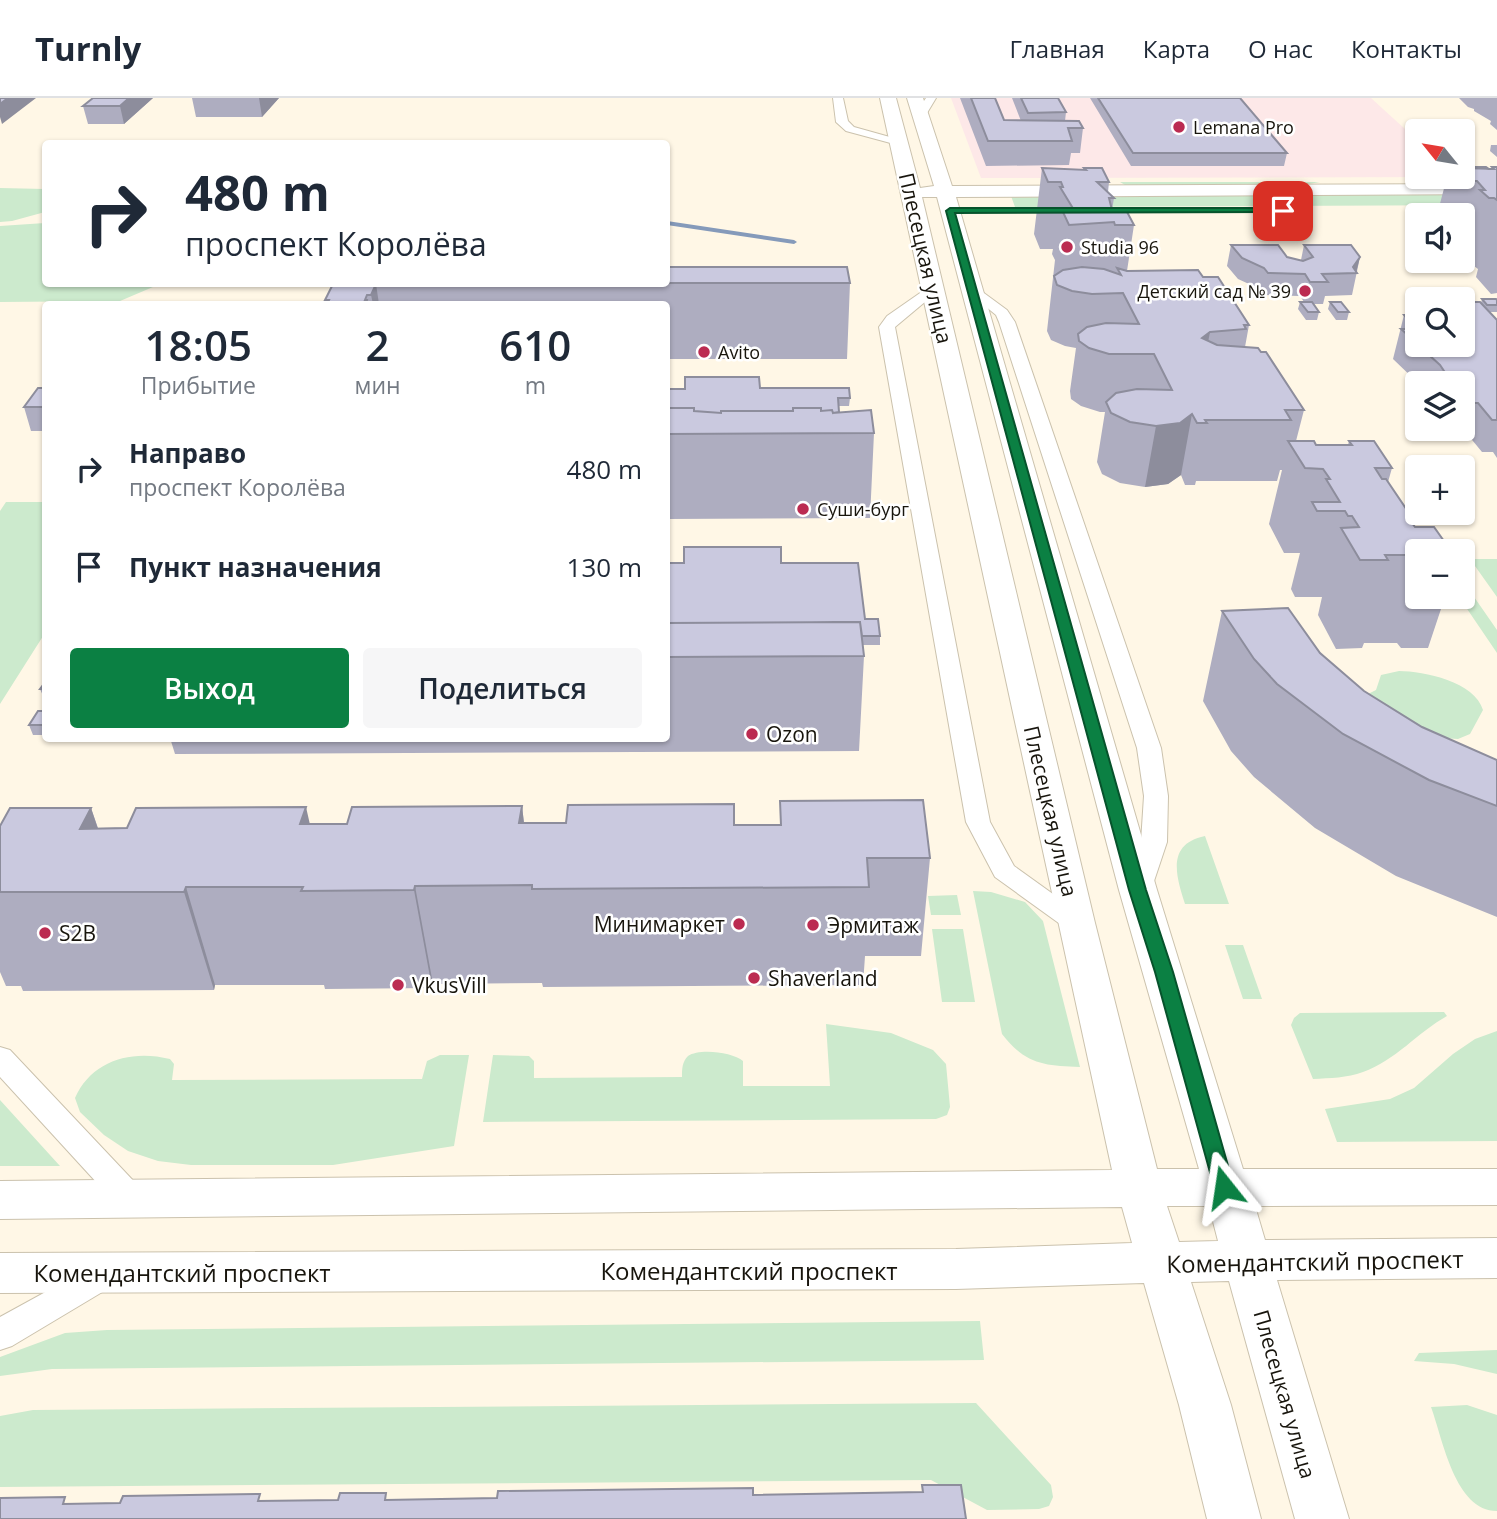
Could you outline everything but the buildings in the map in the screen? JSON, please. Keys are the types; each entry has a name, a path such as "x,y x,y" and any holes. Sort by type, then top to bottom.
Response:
{"main road":[{"name":"Плесецкая улица","path":"888,98 1139,1188 1205,1405 1234,1519"},
{"name":"Плесецкая улица","path":"915,98 948,201 1138,890 1322,1519"},
{"path":"913,201 1497,189"},
{"path":"948,201 975,211"},
{"path":"0,1200 1497,1186"},
{"name":"Комендантский проспект","path":"0,1273 956,1269 1246,1260 1497,1258"}],"street":[{"path":"838,98 842,121 850,129 898,141"},
{"path":"920,116 931,98"},
{"path":"933,288 892,319 887,327 970,763 978,822 1004,871 1076,923"},
{"path":"972,289 1002,313 1007,322 1149,748 1156,796 1154,842 1138,890"},
{"path":"0,1058 131,1199"},
{"path":"0,1335 107,1273"}],"shaded area":[{"path":"951,98 1371,98 1405,129 1405,177 981,178"}],"green space":[{"path":"1120,182 1320,182 1303,185 1125,185"},
{"path":"0,188 42,189 42,213 0,222"},
{"path":"1483,194 1497,205 1405,203 1405,205 1015,207 1011,196"},
{"path":"42,223 42,287 153,287 120,301 0,302 0,226"},
{"path":"6,502 42,502 42,638 0,704 0,511"},
{"path":"1475,559 1497,559 1497,597 1475,566"},
{"path":"1475,598 1497,630 1497,653 1467,609 1475,609"},
{"path":"1399,671 1434,676 1470,692 1483,710 1470,734 1458,739 1443,738 1400,727 1366,695 1376,690 1381,675"},
{"path":"1205,836 1229,904 1185,904 1177,872 1179,854 1184,846"},
{"path":"973,891 991,892 1025,902 1043,921 1080,1067 1056,1066 1036,1061 1019,1052 1002,1034"},
{"path":"957,895 961,915 931,915 928,896"},
{"path":"932,929 963,929 975,1002 942,1002"},
{"path":"1225,945 1243,945 1262,999 1243,999"},
{"path":"1444,1012 1447,1016 1386,1061 1345,1077 1313,1079 1291,1025 1300,1013"},
{"path":"826,1024 891,1033 933,1050 946,1064 950,1107 947,1115 936,1119 483,1122 493,1055 529,1056 534,1061 534,1078 682,1077 683,1063 688,1056 700,1052 716,1052 732,1055 743,1061 743,1086 830,1086"},
{"path":"1497,1031 1497,1141 1337,1142 1325,1109 1390,1099 1414,1088 1475,1039"},
{"path":"440,1055 469,1055 454,1146 333,1165 191,1165 158,1161 128,1151 104,1135 80,1112 75,1098 91,1075 114,1061 127,1057 155,1056 170,1059 174,1064 172,1080 422,1079 427,1061"},
{"path":"0,1100 60,1166 0,1166"},
{"path":"980,1321 984,1360 52,1369 0,1376 0,1357 65,1333 107,1330"},
{"path":"1497,1350 1497,1374 1454,1364 1414,1361 1419,1353"},
{"path":"976,1403 1051,1485 1053,1497 1049,1506 1039,1509 987,1510 931,1480 0,1487 0,1416 33,1410"},
{"path":"1467,1405 1497,1415 1497,1511 1483,1508 1461,1487 1446,1454 1431,1407"}],"waterway":[{"path":"670,223 794,242"}],"place":[{"name":"Lemana Pro","path":"1179,127"},
{"name":"Studia 96","path":"1067,247"},
{"name":"Детский сад № 39","path":"1305,291"},
{"name":"Avito","path":"704,352"},
{"name":"Суши-бург","path":"803,509"},
{"name":"Ozon","path":"752,734"},
{"name":"Минимаркет","path":"739,924"},
{"name":"Эрмитаж","path":"813,925"},
{"name":"S2B","path":"45,933"},
{"name":"Shaverland","path":"754,978"},
{"name":"VkusVill","path":"398,985"}],"route":[{"path":"1224,1187 1164,972 1138,890 950,211 1283,211"}]}
